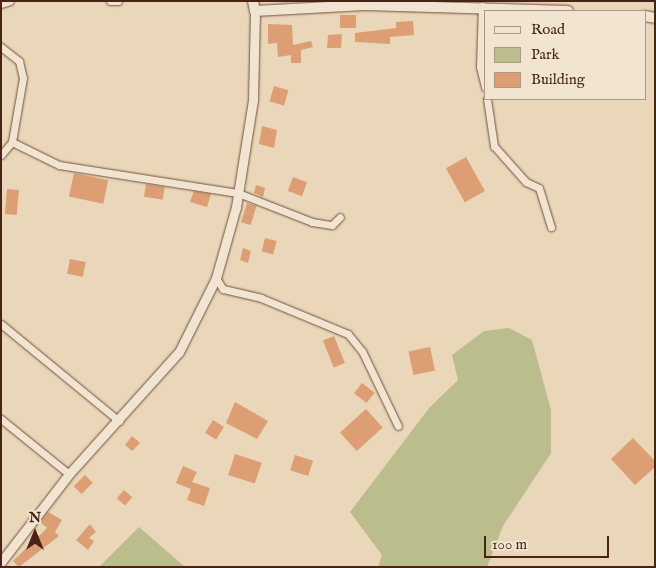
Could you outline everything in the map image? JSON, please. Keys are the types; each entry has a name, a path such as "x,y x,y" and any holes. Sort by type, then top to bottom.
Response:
{"main road":[{"path":"254,6 482,6 551,10"}],"street":[{"path":"1,4 10,1"},
{"path":"110,1 118,1"},
{"path":"1,562 68,474 119,421 179,352 216,278 238,193 254,90 254,6"},
{"path":"482,6 480,68 483,79"},
{"path":"1,47 19,61 23,78 12,142 1,155"},
{"path":"487,100 494,146 526,182 539,188 551,227"},
{"path":"12,142 59,164 238,193 312,222 332,225 340,217"},
{"path":"216,278 223,289 261,298 348,334 362,351 398,426"},
{"path":"1,324 119,421"},
{"path":"1,419 68,474"}],"green space":[{"path":"509,328 532,340 551,410 551,453 503,526 487,567 378,567 382,555 350,512 430,407 458,380 452,355 484,331"},
{"path":"139,527 185,567 99,567"}],"building":[{"path":"340,15 356,15 356,28 340,28"},
{"path":"413,21 414,35 390,37 390,44 355,42 355,33 396,28 396,22"},
{"path":"268,24 292,25 293,45 311,41 313,47 301,50 301,63 291,63 291,55 278,57 277,43 268,44"},
{"path":"342,34 341,48 327,48 328,35"},
{"path":"274,86 288,90 284,106 270,101"},
{"path":"262,126 277,130 274,148 259,144"},
{"path":"466,157 485,191 465,202 446,168"},
{"path":"74,173 108,180 103,204 69,196"},
{"path":"293,177 307,182 302,196 288,191"},
{"path":"146,184 165,187 163,200 144,197"},
{"path":"256,185 265,188 263,197 254,193"},
{"path":"7,189 19,190 17,215 5,214"},
{"path":"194,191 211,194 207,207 190,202"},
{"path":"247,203 257,206 251,225 241,222"},
{"path":"265,238 277,241 273,254 262,252"},
{"path":"243,248 251,251 248,263 240,260"},
{"path":"70,259 86,262 83,277 67,274"},
{"path":"334,336 345,363 334,367 323,340"},
{"path":"430,347 435,370 413,375 408,352"},
{"path":"362,383 375,393 367,403 354,393"},
{"path":"235,402 268,421 257,439 226,423"},
{"path":"366,409 383,428 357,451 340,432"},
{"path":"213,420 224,427 216,440 205,433"},
{"path":"132,436 140,443 132,451 125,445"},
{"path":"633,438 655,461 655,467 635,485 611,459"},
{"path":"235,454 262,463 255,484 228,475"},
{"path":"295,455 313,461 308,476 290,470"},
{"path":"183,466 197,472 192,482 210,488 204,506 187,500 191,489 176,483"},
{"path":"85,475 93,483 81,494 74,486"},
{"path":"124,490 132,497 125,506 117,498"},
{"path":"48,512 62,520 55,532 59,536 19,567 13,561 47,528 40,522"},
{"path":"90,524 96,532 89,538 94,541 88,550 76,540"}]}
